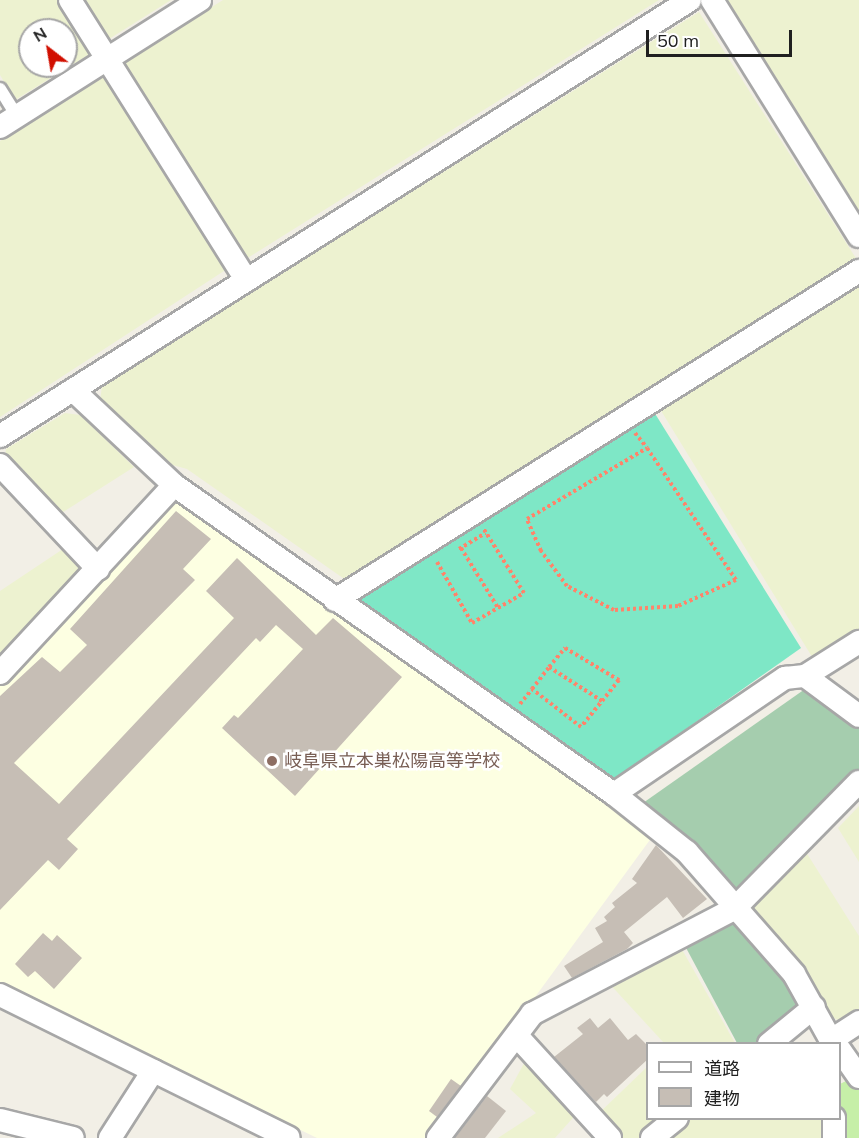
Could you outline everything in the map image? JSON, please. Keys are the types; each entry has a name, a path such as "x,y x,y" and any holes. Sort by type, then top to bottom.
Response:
{"street":[{"path":"70,0 246,280"},
{"path":"9,122 200,0"},
{"path":"0,436 690,0"},
{"path":"712,0 859,236"},
{"path":"335,600 859,271"},
{"path":"73,390 174,485 614,794 687,852 734,909 794,974 834,1042"},
{"path":"0,465 98,569"},
{"path":"0,673 174,485"},
{"path":"614,794 785,678 805,676 859,642"},
{"path":"805,676 859,716"},
{"path":"438,1138 532,1014 734,909 859,782"},
{"path":"0,995 289,1138"},
{"path":"771,1042 814,1007"},
{"path":"837,1042 859,1023"},
{"path":"517,1036 610,1138"},
{"path":"841,1052 859,1077"},
{"path":"110,1138 153,1071"},
{"path":"0,1120 74,1138"},
{"path":"652,1138 675,1120"},
{"path":"834,1120 834,1138"}],"lane":[{"path":"0,88 9,122"}],"path":[{"path":"624,417 647,448 736,580 678,606 614,610 567,586 541,551 527,519 647,448"},
{"path":"435,563 472,623 524,593 473,513"},
{"path":"461,548 498,608"},
{"path":"508,719 549,667 565,648 620,680 581,727 532,689"},
{"path":"549,667 602,701"}],"shaded area":[{"path":"0,0 61,0 72,18 18,18 18,78 51,78 15,100 0,75"},
{"path":"85,0 171,0 109,39"},
{"path":"223,0 659,0 246,259 123,63"},
{"path":"722,0 859,0 859,219"},
{"path":"699,12 859,263 350,583 187,469 158,461 100,401 102,386"},
{"path":"78,28 93,52 78,61"},
{"path":"107,75 227,269 0,417 0,141"},
{"path":"859,284 859,632 814,660 660,409"},
{"path":"65,413 80,415 134,467 60,514 5,458 6,449"},
{"name":"岐阜県立本巣松陽高等学校","path":"175,499 652,837 432,1138 317,1138 0,983 0,684"},
{"path":"66,547 82,565 82,575 0,665 0,591"},
{"path":"805,689 859,723 859,775 740,893 643,803"},
{"path":"859,806 859,862 838,828"},
{"path":"806,852 859,936 859,1013 844,1023 830,1016 793,962 754,919 753,909"},
{"path":"732,921 741,924 808,1006 767,1042 736,1042 684,944"},
{"path":"680,946 734,1042 663,1042 606,980"},
{"path":"528,1056 579,1111 555,1138 498,1138 536,1113 510,1089"},
{"path":"646,1068 646,1120 668,1120 643,1138 617,1138 596,1116"},
{"path":"681,1120 827,1120 828,1138 658,1138"}],"green space":[{"path":"654,412 801,648 611,782 360,605 354,595"},
{"path":"852,1078 859,1086 859,1138 839,1138 841,1084"}],"building":[{"path":"176,511 211,539 183,569 195,580 14,763 59,804 234,618 206,591 237,558 316,635 333,618 402,677 295,796 222,728 234,715 238,718 303,649 276,625 260,642 256,638 67,839 78,849 59,870 48,860 0,910 0,696 42,657 60,672 87,645 70,629"},
{"path":"656,845 707,899 683,918 667,897 624,932 633,943 627,949 572,978 564,966 603,942 595,928 607,921 604,917 615,907 612,903 637,883 632,879"},
{"path":"43,933 52,941 57,935 82,958 54,989 35,971 28,977 15,964"},
{"path":"590,1018 598,1028 610,1018 628,1040 636,1034 646,1044 646,1061 607,1097 604,1094 596,1102 554,1057 583,1034 577,1028"},
{"path":"451,1079 461,1086 437,1117 429,1111"},
{"path":"487,1096 506,1111 485,1138 455,1138"}],"place":[{"name":"岐阜県立本巣松陽高等学校","path":"272,761"}]}
